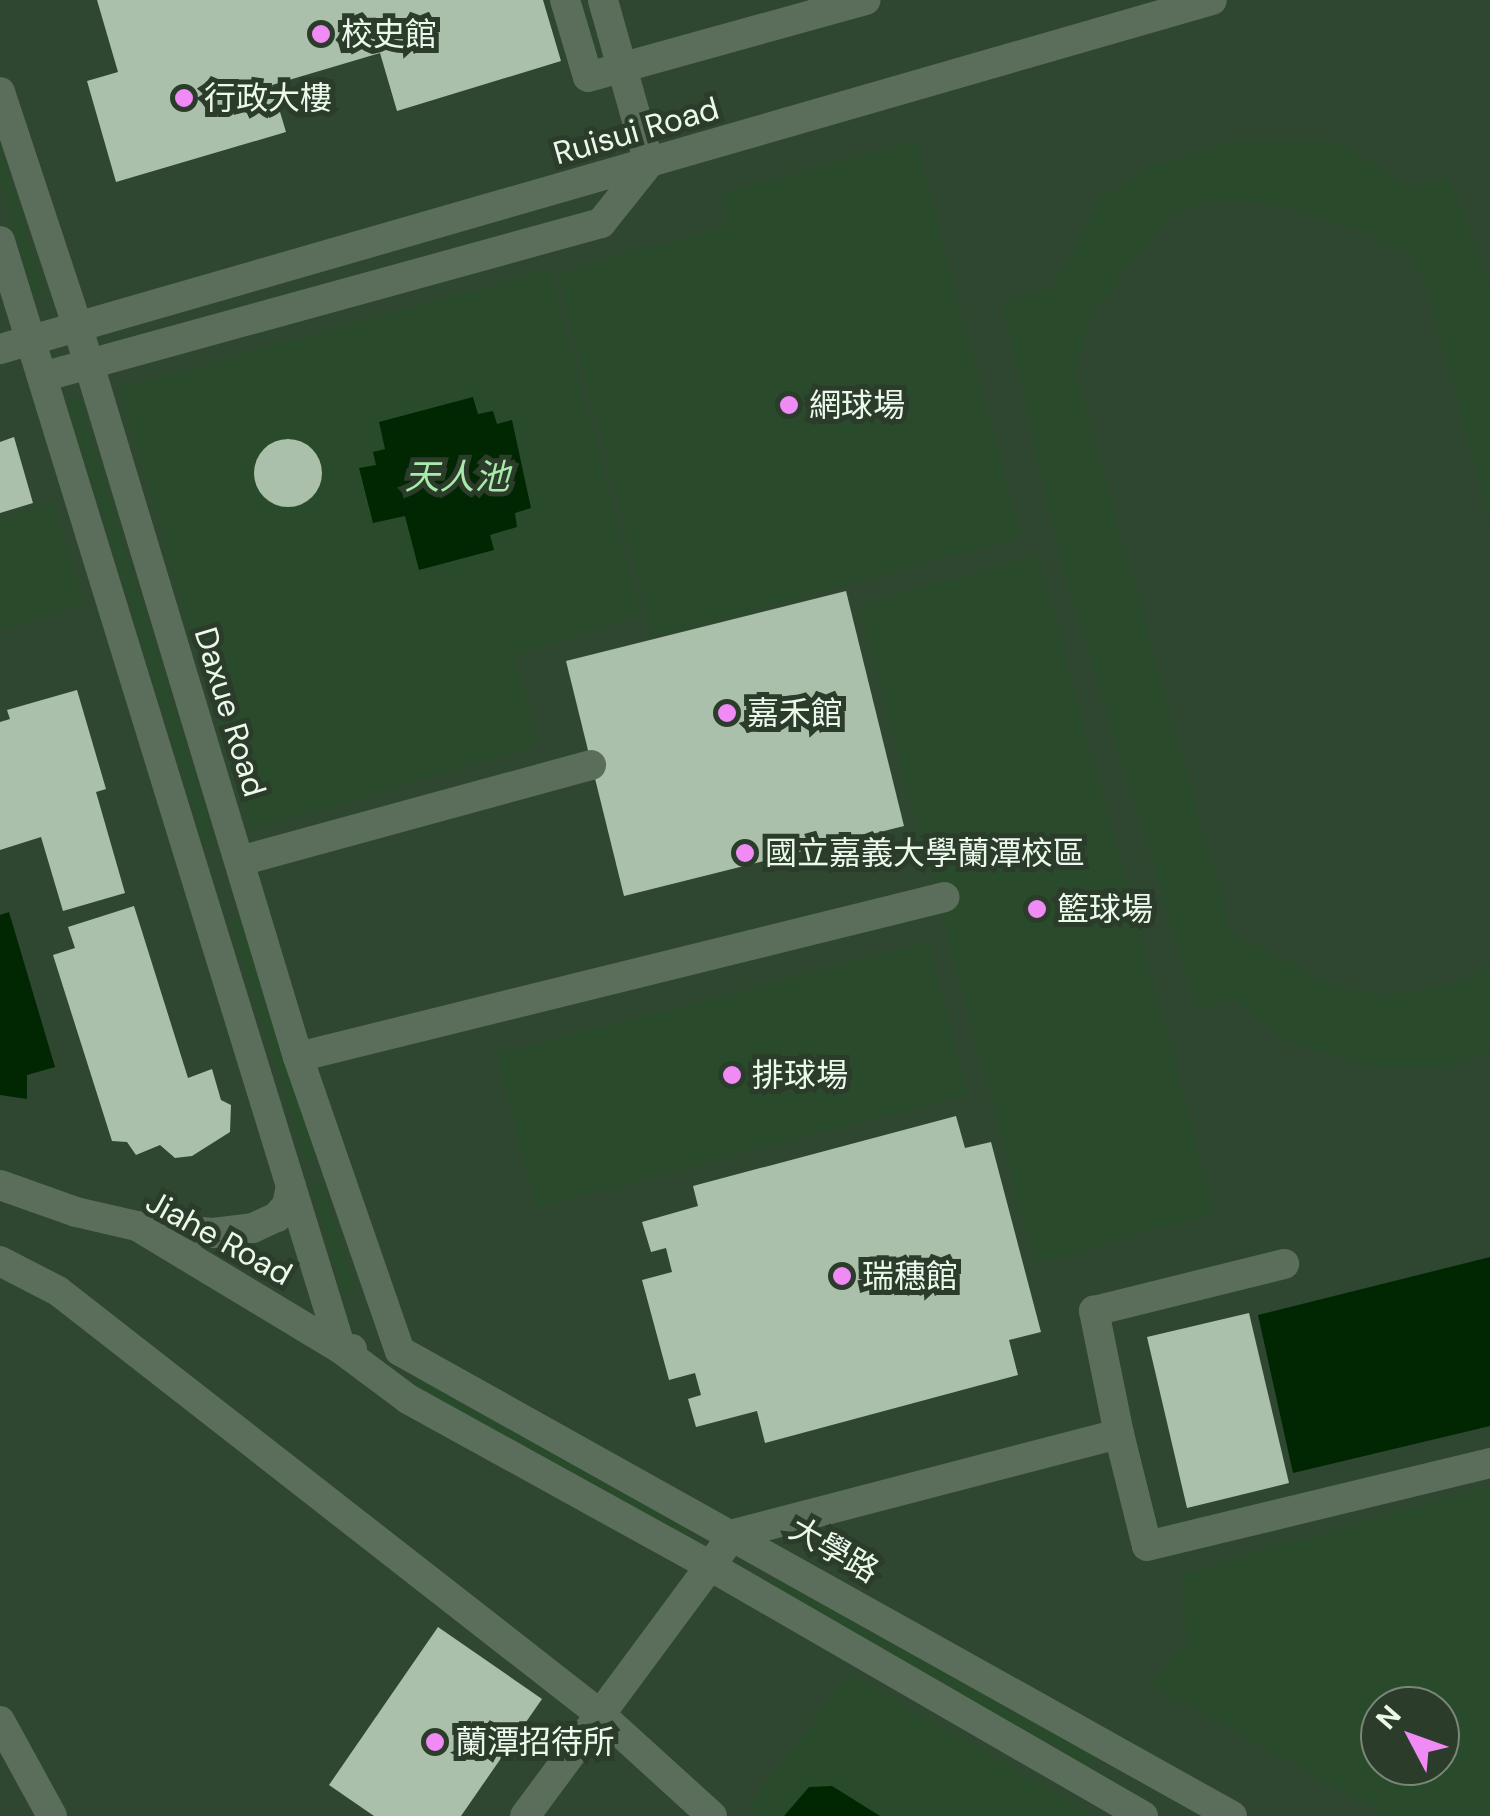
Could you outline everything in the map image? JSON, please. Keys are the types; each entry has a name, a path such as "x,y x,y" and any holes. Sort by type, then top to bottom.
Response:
{"street":[{"path":"565,0 588,77 866,0"},
{"path":"42,377 601,224 649,163 603,0"},
{"name":"Ruisui Road","path":"0,350 1212,0"},
{"name":"Daxue Road","path":"0,92 78,328 298,1057 400,1351"},
{"path":"0,241 342,1348 408,1399 710,1566 1144,1816"},
{"path":"240,861 591,765"},
{"path":"298,1057 945,897"},
{"name":"Jiahe Road","path":"0,1185 76,1212 137,1226 342,1348 400,1351"},
{"path":"137,1226 213,1233 253,1228 277,1217 287,1206 292,1186"},
{"path":"0,1261 58,1291 601,1715 712,1816"},
{"path":"1284,1264 1094,1310 1147,1546 1490,1463"},
{"name":"大學路","path":"400,1351 734,1534 1232,1816"},
{"path":"525,1816 734,1534 1119,1434"},
{"path":"0,1721 52,1816"},
{"path":"1098,1790 1119,1752"}],"shaded area":[{"name":"國立嘉義大學蘭潭校區","path":"0,0 1490,0 1490,1816 0,1816"},
{"name":"網球場","path":"916,141 1021,538 652,637 557,273 728,226 720,193"},
{"path":"1336,141 1408,187 1449,177 1490,286 1490,522 1426,286 1412,256 1354,228 1287,207 1215,198 1168,218 1095,309 1075,371 1231,933 1339,988 1390,995 1452,984 1490,964 1490,1051 1445,1069 1373,1067 1288,1042 1232,999 1197,1010 1060,560 1002,301 1051,289 1102,197 1155,164 1231,142"},
{"path":"0,143 44,291 33,294 0,184"},
{"path":"550,269 642,615 514,655 539,745 249,831 119,388"},
{"path":"79,396 216,842 204,845 66,400"},
{"path":"52,502 84,604 0,630 0,519"},
{"name":"籃球場","path":"1038,555 1215,1213 1035,1263 858,605"},
{"path":"240,917 317,1157 306,1161 229,920"},
{"name":"排球場","path":"928,942 967,1095 536,1207 497,1054"},
{"path":"323,1183 355,1290 343,1294 311,1186"},
{"path":"422,1377 690,1528 684,1538 416,1388"},
{"path":"1490,1486 1490,1816 1387,1816 1150,1684 1187,1642 1182,1574"},
{"path":"774,1575 1094,1756 1087,1768 767,1587"},
{"path":"850,1674 1094,1816 761,1816 749,1805"}],"water":[{"name":"天人池","path":"473,397 478,414 493,411 497,424 512,420 531,508 515,513 517,527 490,535 494,550 419,570 405,516 373,523 359,468 376,465 373,452 385,449 379,422"},
{"path":"9,912 55,1067 27,1075 27,1099 0,1095 0,915"},
{"path":"1490,1257 1490,1426 1293,1473 1258,1315"},
{"path":"832,1786 880,1816 784,1816 809,1787"}],"building":[{"name":"行政大樓","path":"97,0 543,0 561,61 397,111 380,53 272,85 286,132 116,182 87,81 118,72"},
{"path":"14,437 33,503 0,513 0,442"},
{"path":"288,439 301,441 312,449 320,460 320,486 312,497 301,505 288,507 275,505 264,497 256,486 254,473 256,460 264,449 275,441"},
{"name":"嘉禾館","path":"846,591 904,826 624,896 566,661"},
{"path":"77,690 106,789 96,792 125,893 63,911 41,837 0,850 0,722 10,719 7,710"},
{"path":"134,906 188,1078 212,1069 221,1100 231,1105 230,1132 192,1156 175,1158 160,1145 136,1155 127,1142 112,1141 53,955 75,948 68,927"},
{"name":"瑞穗館","path":"956,1116 965,1148 991,1142 1041,1332 1009,1340 1018,1375 765,1443 757,1411 696,1427 688,1399 701,1395 695,1373 669,1380 642,1280 672,1272 666,1248 651,1252 642,1222 698,1206 693,1186"},
{"path":"1249,1313 1289,1483 1187,1508 1147,1337"},
{"name":"蘭潭招待所","path":"438,1627 542,1699 461,1816 374,1816 329,1785"}],"place":[{"name":"校史館","path":"321,34"},
{"name":"行政大樓","path":"184,98"},
{"name":"網球場","path":"789,405"},
{"name":"嘉禾館","path":"727,713"},
{"name":"國立嘉義大學蘭潭校區","path":"745,853"},
{"name":"籃球場","path":"1037,909"},
{"name":"排球場","path":"732,1075"},
{"name":"瑞穗館","path":"842,1276"},
{"name":"蘭潭招待所","path":"435,1742"}]}
